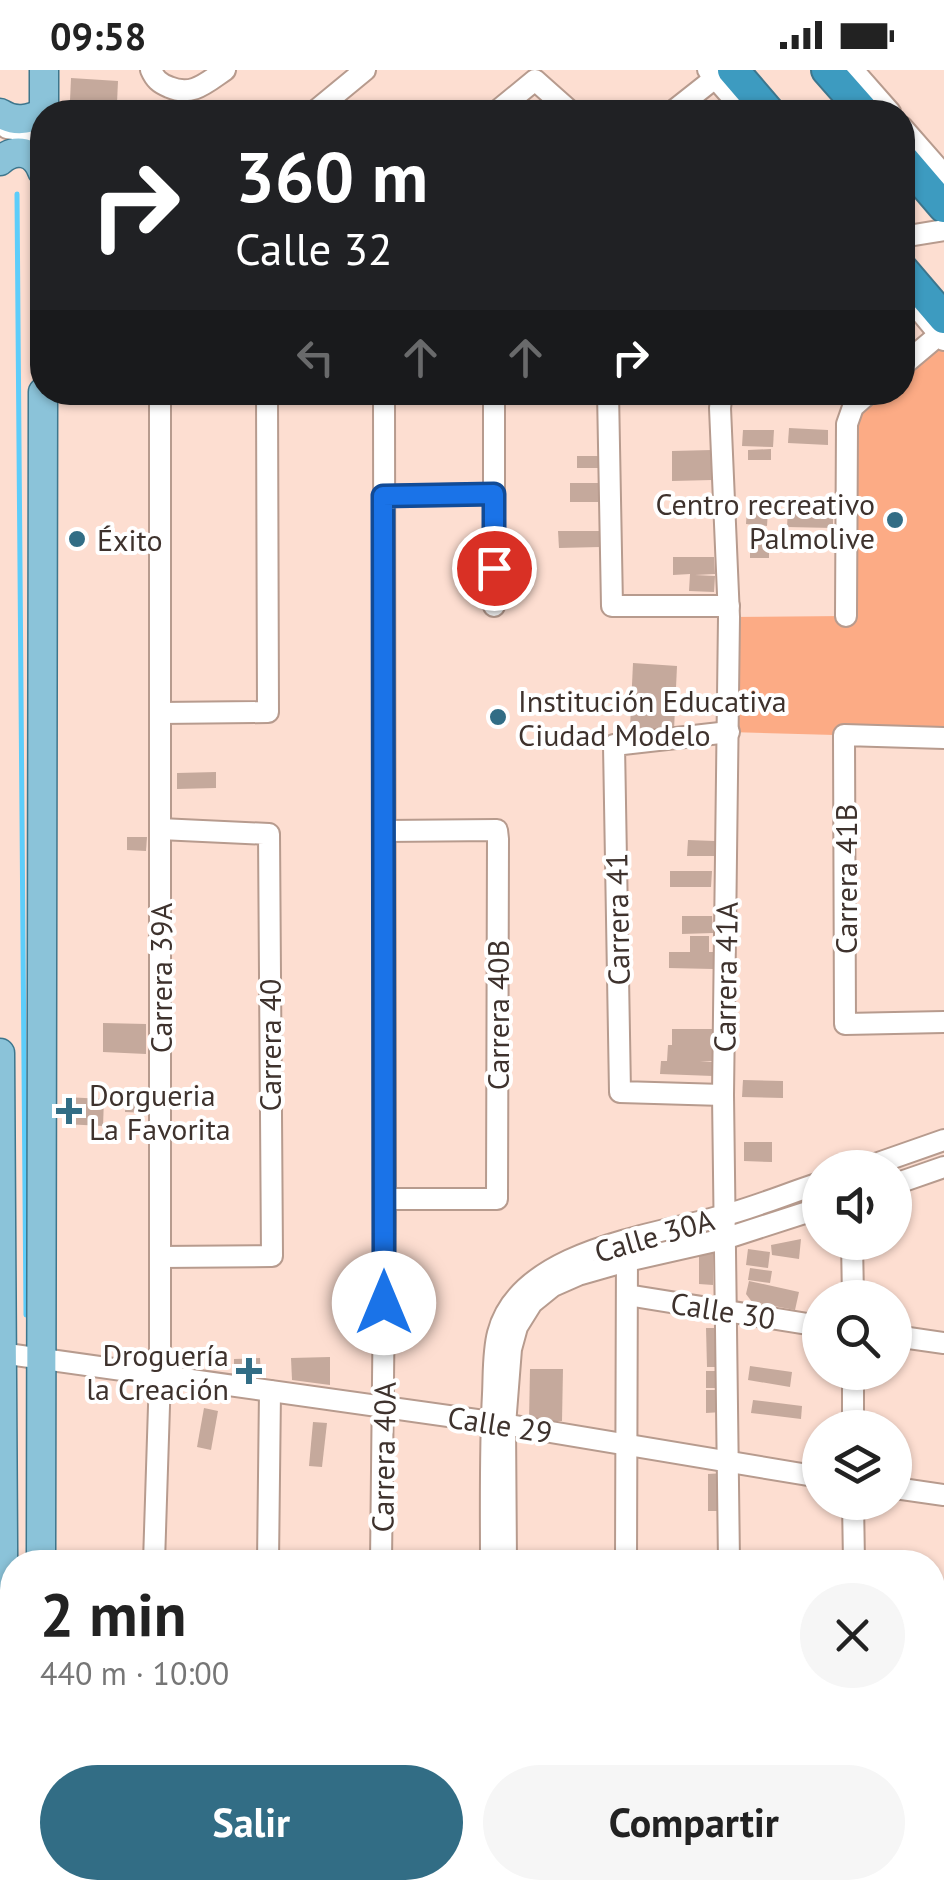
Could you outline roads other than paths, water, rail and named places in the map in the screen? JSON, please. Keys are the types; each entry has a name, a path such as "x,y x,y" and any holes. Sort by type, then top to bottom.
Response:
{"highway":[{"path":"827,70 853,100"},
{"path":"718,73 753,100"},
{"path":"915,173 944,206"},
{"path":"915,287 933,313"}],"main road":[{"path":"44,70 44,100"},
{"path":"0,112 18,120 30,118"},
{"path":"0,162 13,153 30,155"},
{"path":"41,1550 43,405"},
{"path":"0,1053 3,1550"},
{"path":"2,1316 7,1326 23,1334 43,1322"},
{"path":"1,1394 10,1384 23,1380 35,1385 42,1396"}],"street":[{"path":"151,70 157,82 185,92 225,70"},
{"path":"328,100 364,70"},
{"path":"853,70 879,100"},
{"path":"686,100 718,73 737,100"},
{"path":"511,100 535,80 558,100"},
{"path":"0,126 30,132"},
{"path":"915,142 944,175"},
{"path":"915,235 944,230"},
{"path":"915,344 933,313"},
{"name":"Carrera 39A","path":"154,1550 160,1376 160,405"},
{"path":"160,714 268,712 268,405"},
{"name":"Carrera 40A","path":"382,1550 384,405"},
{"path":"494,405 494,606"},
{"path":"608,405 612,606 729,606"},
{"name":"Carrera 41A","path":"720,405 729,606 723,1094 729,1550"},
{"path":"846,616 847,424 854,405"},
{"path":"383,496 494,494"},
{"name":"Carrera 41","path":"723,1094 620,1092 614,745 729,732"},
{"name":"Carrera 41B","path":"944,738 844,735 845,1024 944,1022"},
{"name":"Carrera 40","path":"160,829 269,834 272,1256 160,1257"},
{"name":"Carrera 40B","path":"385,831 498,830 497,1199 385,1199"},
{"path":"912,1151 944,1140"},
{"path":"912,1178 944,1168"},
{"name":"Calle 30A","path":"627,1251 802,1188"},
{"name":"Calle 30A","path":"498,1423 498,1332 511,1321 526,1287 550,1269 584,1254 724,1239 802,1214"},
{"path":"626,1550 627,1251"},
{"name":"Calle 30","path":"626,1295 802,1323"},
{"path":"912,1338 944,1343"},
{"name":"Calle 29","path":"1,1353 498,1423 802,1473"},
{"path":"268,1550 270,1391"},
{"path":"491,1550 498,1423"},
{"path":"498,1423 505,1550"},
{"path":"912,1490 944,1495"},
{"path":"854,1520 854,1550"}],"waterway":[{"path":"17,194 26,1315"}],"place":[{"name":"Centro recreativo Palmolive","path":"895,520"},
{"name":"Éxito","path":"77,539"},
{"name":"Institución Educativa Ciudad Modelo","path":"498,717"},
{"name":"Dorgueria La Favorita","path":"69,1111"},
{"name":"Droguería la Creación","path":"249,1371"}]}
